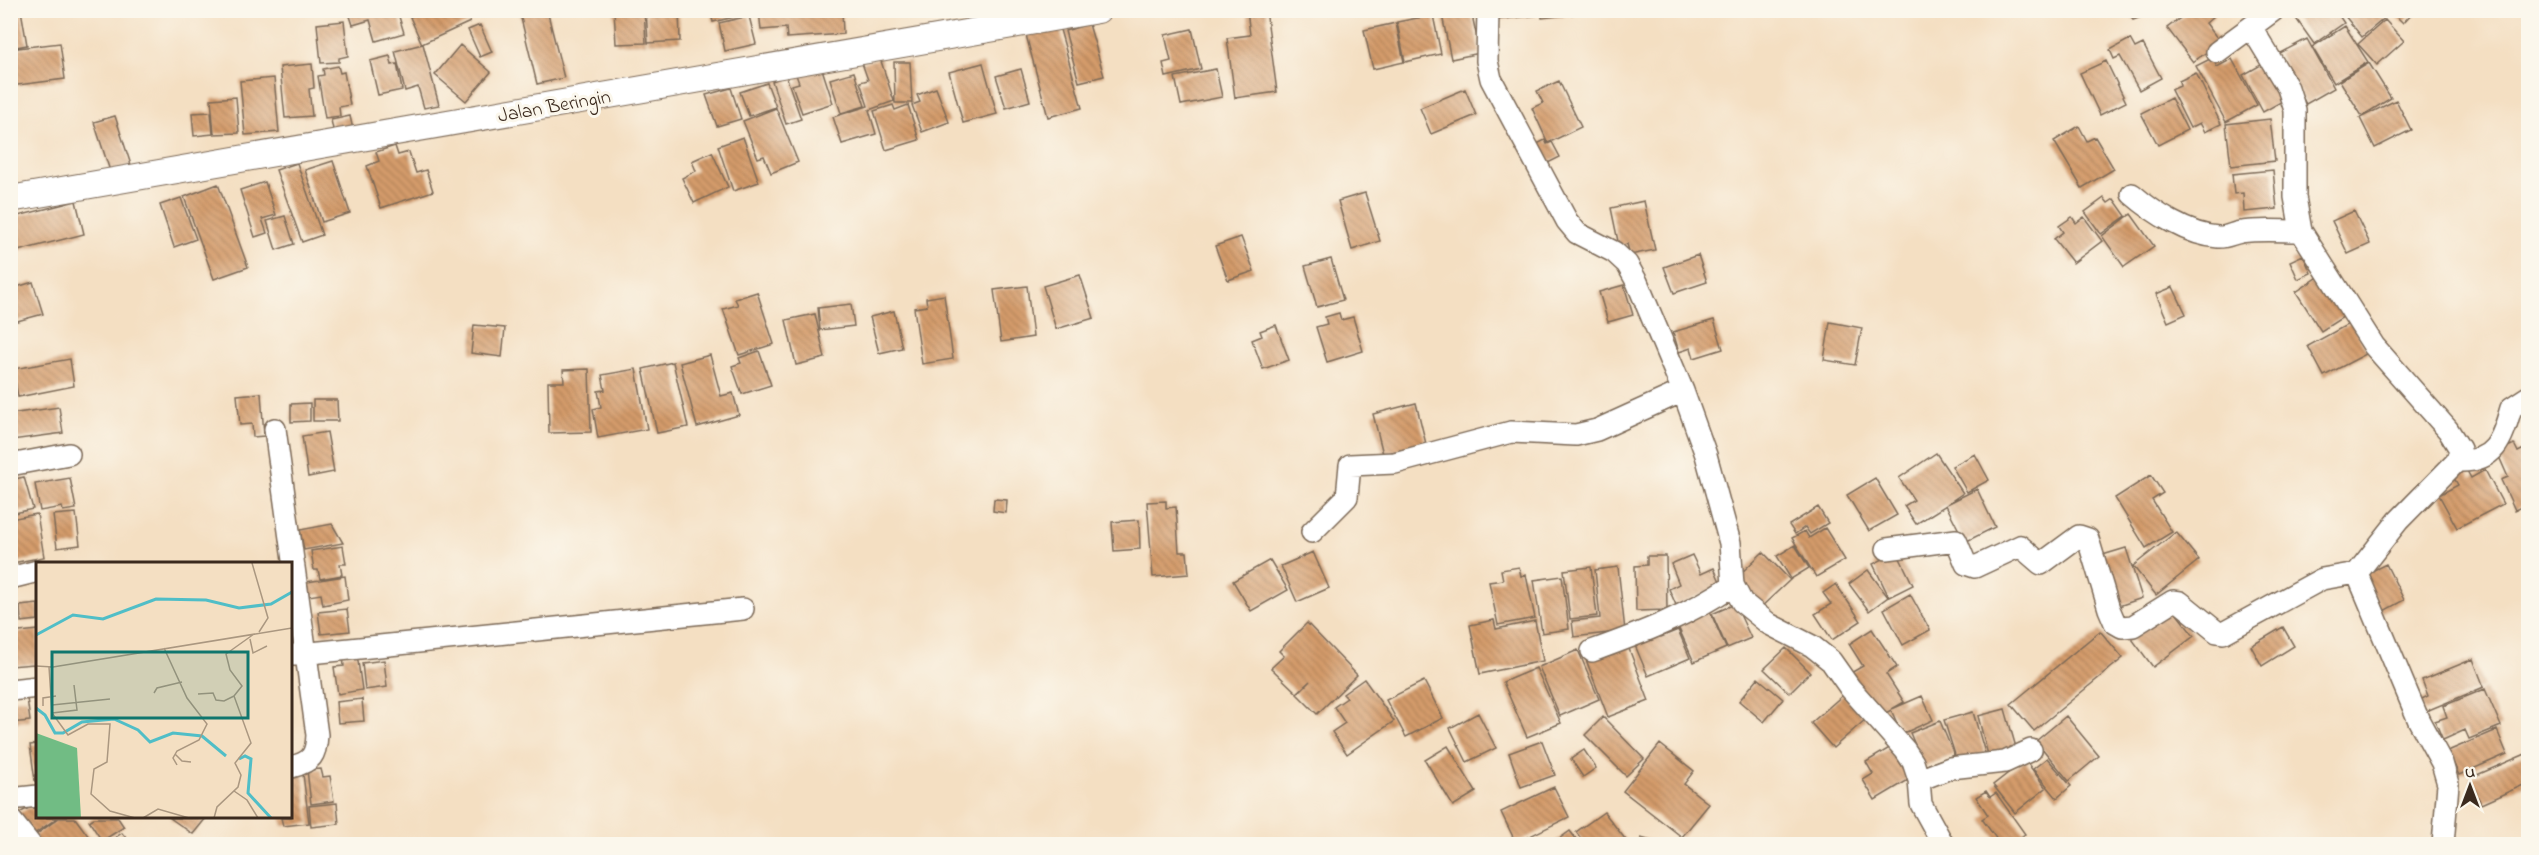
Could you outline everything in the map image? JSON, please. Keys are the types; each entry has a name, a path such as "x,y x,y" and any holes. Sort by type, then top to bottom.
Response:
{"street":[{"name":"Jalan Beringin","path":"10,199 1098,10"},
{"path":"1488,10 1487,61 1491,79 1567,220 1577,233 1614,252 1627,264 1683,391 1706,455 1730,543 1733,585 1742,602 1754,613 1831,661 1870,711 1905,750 1913,762 1919,780 1921,804 1943,844"},
{"path":"2217,52 2274,10"},
{"path":"1887,549 1956,540 1966,564 1974,567 2020,546 2041,564 2079,537 2084,537 2088,539 2109,609 2115,622 2122,627 2133,626 2173,601 2180,602 2217,632 2223,633 2322,579 2357,573 2398,521 2457,461 2460,449 2455,438 2408,381 2374,346 2301,231 2295,197 2295,110 2288,88 2252,27"},
{"path":"2132,194 2145,205 2206,235 2221,238 2241,232 2301,231"},
{"path":"1312,532 1347,498 1350,465 1395,463 1511,432 1576,435 1597,430 1683,391"},
{"path":"2457,461 2473,462 2488,455 2504,435 2511,408 2529,397"},
{"path":"275,429 289,562"},
{"path":"10,465 69,454"},
{"path":"10,578 36,572"},
{"path":"2357,573 2419,721 2442,763 2448,784 2443,844"},
{"path":"1592,651 1665,625 1704,605 1733,585"},
{"path":"292,595 298,654 317,735 316,753 310,760 292,766"},
{"path":"298,654 743,609"},
{"path":"10,690 36,687"},
{"path":"1919,780 1950,768 2005,762 2031,750"},
{"path":"10,799 36,796"},
{"path":"10,819 30,844"}],"building":[{"path":"10,10 21,10 27,45 10,48"},
{"path":"348,10 397,10 404,33 376,41 370,20 353,25"},
{"path":"425,10 465,10 470,22 422,44 410,17"},
{"path":"519,10 547,10 564,78 537,84"},
{"path":"614,10 644,10 646,43 616,44"},
{"path":"646,10 679,10 680,41 648,43"},
{"path":"710,10 751,10 751,13 713,22"},
{"path":"759,10 842,10 843,34 787,38 786,28 761,30"},
{"path":"954,10 976,10 976,12 955,16"},
{"path":"1247,10 1266,10 1277,92 1235,98 1227,38 1250,35"},
{"path":"1388,10 1403,10 1403,11 1389,15"},
{"path":"1441,10 1471,10 1480,53 1451,59"},
{"path":"1495,10 1539,10 1539,15 1496,20"},
{"path":"1541,10 1593,10 1593,12 1542,18"},
{"path":"2129,10 2151,10 2152,13 2133,20"},
{"path":"2191,10 2211,10 2215,15 2206,23 2220,42 2193,62 2167,28"},
{"path":"2290,10 2335,10 2344,23 2314,44"},
{"path":"2340,10 2382,10 2387,16 2362,37"},
{"path":"2390,10 2415,10 2403,23"},
{"path":"1433,15 1441,54 1405,62 1397,22"},
{"path":"749,16 756,44 725,51 719,23"},
{"path":"2385,20 2404,41 2377,65 2358,44"},
{"path":"344,21 348,56 339,58 339,62 321,63 317,24"},
{"path":"1396,23 1404,62 1373,69 1364,30"},
{"path":"1089,24 1104,76 1079,82 1065,31"},
{"path":"480,25 492,52 480,57 468,30"},
{"path":"1059,26 1082,108 1048,117 1026,35"},
{"path":"2345,26 2368,62 2334,83 2312,47"},
{"path":"1192,29 1201,69 1166,77 1163,63 1171,61 1165,35"},
{"path":"2130,39 2135,48 2143,44 2161,78 2139,90 2120,56 2114,59 2110,50"},
{"path":"2307,39 2334,88 2306,104 2278,54"},
{"path":"60,43 65,79 10,86 10,49"},
{"path":"423,44 439,105 424,108 418,87 405,91 395,51"},
{"path":"460,45 491,72 466,101 435,75"},
{"path":"390,56 392,65 397,64 402,90 378,95 370,61"},
{"path":"880,58 894,101 869,110 876,134 842,144 833,117 868,106 860,82 868,80 862,63"},
{"path":"2212,58 2217,67 2232,59 2257,105 2226,122 2196,66"},
{"path":"2106,61 2126,102 2100,115 2080,73"},
{"path":"2268,61 2288,98 2263,112 2243,75"},
{"path":"894,62 910,62 912,103 895,103"},
{"path":"983,63 997,114 963,123 949,72"},
{"path":"2369,63 2391,98 2362,116 2340,81"},
{"path":"312,64 314,88 309,89 312,116 285,118 280,67"},
{"path":"338,66 340,73 344,72 350,105 339,107 340,116 325,118 318,76 324,75 323,69"},
{"path":"822,69 833,103 802,113 792,85 799,83 795,72"},
{"path":"1021,69 1030,101 1006,108 996,76"},
{"path":"1216,69 1222,97 1181,105 1175,77"},
{"path":"854,72 865,106 841,113 830,79"},
{"path":"2196,73 2221,124 2205,132 2200,123 2190,128 2171,90 2180,86 2179,81"},
{"path":"786,76 801,119 786,124 772,81"},
{"path":"274,78 279,132 245,135 240,81"},
{"path":"1559,81 1581,127 1548,143 1532,108 1543,103 1537,91"},
{"path":"767,83 776,107 749,116 740,92"},
{"path":"731,88 741,119 717,126 706,95"},
{"path":"936,88 949,122 922,132 912,105 920,102 917,95"},
{"path":"1465,89 1476,115 1431,134 1420,108"},
{"path":"236,97 239,133 214,134 211,99"},
{"path":"2171,98 2187,130 2158,145 2141,113"},
{"path":"2396,100 2411,130 2375,148 2360,118"},
{"path":"893,105 895,110 908,105 919,140 886,150 874,111"},
{"path":"776,108 798,162 771,173 764,156 758,158 743,121"},
{"path":"211,112 213,134 194,136 192,113"},
{"path":"115,116 131,165 110,171 94,122"},
{"path":"350,116 354,134 335,139 331,120"},
{"path":"2270,119 2275,161 2231,166 2226,124"},
{"path":"10,120 17,120 17,150 10,150"},
{"path":"2079,126 2087,141 2095,137 2114,169 2082,188 2054,141"},
{"path":"743,137 759,182 733,191 718,146"},
{"path":"1545,140 1547,144 1552,142 1560,157 1542,166 1533,146"},
{"path":"395,146 398,155 409,152 416,173 426,170 433,191 381,208 367,166 379,161 376,152"},
{"path":"712,152 728,187 694,203 682,178 696,171 692,161"},
{"path":"333,161 350,213 322,222 305,170"},
{"path":"297,163 322,235 302,242 276,170"},
{"path":"2273,170 2277,209 2244,212 2243,193 2234,194 2232,174"},
{"path":"265,182 276,215 262,219 267,233 255,237 240,190"},
{"path":"218,184 248,267 214,279 184,197"},
{"path":"1365,193 1380,241 1352,250 1338,201"},
{"path":"181,198 196,239 174,247 160,205"},
{"path":"2104,198 2108,203 2114,199 2126,216 2101,234 2085,212"},
{"path":"76,201 84,234 10,253 10,218"},
{"path":"1644,201 1655,250 1630,255 1627,244 1619,246 1611,208"},
{"path":"2354,211 2370,244 2348,254 2332,221"},
{"path":"2131,214 2154,246 2124,267 2102,236"},
{"path":"285,216 294,244 276,250 267,221"},
{"path":"2072,217 2076,223 2084,217 2102,241 2073,263 2054,239 2063,232 2059,226"},
{"path":"1241,237 1254,271 1228,280 1215,246"},
{"path":"1698,255 1707,282 1674,293 1664,267"},
{"path":"2303,255 2311,273 2298,279 2290,261"},
{"path":"1331,259 1343,300 1317,307 1305,266"},
{"path":"1080,275 1094,318 1056,329 1043,286"},
{"path":"2320,276 2346,315 2321,331 2296,292"},
{"path":"33,282 43,314 10,323 10,289"},
{"path":"1624,285 1633,315 1608,322 1599,292"},
{"path":"1027,286 1033,337 1001,342 994,290"},
{"path":"2173,287 2186,314 2168,322 2156,294"},
{"path":"757,292 774,344 739,355 723,309 738,305 735,299"},
{"path":"944,295 953,359 922,364 914,308 927,306 926,298"},
{"path":"851,304 854,326 820,330 818,308"},
{"path":"894,311 902,348 879,353 870,317"},
{"path":"1339,313 1341,320 1353,317 1363,351 1327,362 1316,327 1327,324 1325,317"},
{"path":"815,314 825,358 796,365 786,320"},
{"path":"1714,320 1723,349 1694,358 1691,348 1679,352 1673,332"},
{"path":"1830,322 1862,328 1855,365 1824,360"},
{"path":"2352,322 2368,353 2324,376 2308,346"},
{"path":"474,325 505,328 502,357 471,353"},
{"path":"1276,325 1289,360 1263,369 1252,340 1262,336 1260,331"},
{"path":"759,351 771,385 742,394 732,366 741,363 739,358"},
{"path":"710,355 721,396 733,393 739,415 697,427 680,363"},
{"path":"70,359 74,386 18,397 13,369"},
{"path":"673,362 688,427 657,433 643,369"},
{"path":"589,369 591,432 549,433 548,382 564,382 563,370"},
{"path":"636,369 647,429 598,438 593,409 601,407 598,391 605,390 602,375"},
{"path":"261,393 264,436 253,437 252,424 240,425 237,395"},
{"path":"313,400 337,400 338,421 313,421"},
{"path":"310,403 310,421 291,422 291,404"},
{"path":"1416,403 1426,444 1383,454 1373,414"},
{"path":"59,407 63,433 12,440 10,414"},
{"path":"327,432 334,472 308,477 302,436"},
{"path":"2514,444 2518,452 2528,447 2528,504 2515,510 2501,480 2508,477 2497,452"},
{"path":"1936,453 1963,493 1947,504 1977,489 1995,527 1965,542 1946,505 1916,524 1904,506 1914,500 1899,478"},
{"path":"1975,454 1989,480 1967,492 1952,466"},
{"path":"2466,469 2471,478 2485,470 2503,504 2457,528 2439,495 2458,485 2453,476"},
{"path":"2151,475 2163,493 2152,500 2172,532 2146,548 2115,498"},
{"path":"24,477 33,509 10,514 10,480"},
{"path":"70,478 76,509 63,511 62,507 40,511 35,484"},
{"path":"1875,478 1897,515 1869,531 1847,495"},
{"path":"994,499 1007,500 1006,513 993,511"},
{"path":"1166,501 1166,508 1176,507 1179,552 1187,552 1189,574 1153,577 1147,502"},
{"path":"1818,507 1828,523 1810,534 1805,527 1795,534 1789,525"},
{"path":"76,513 80,545 57,548 53,515"},
{"path":"37,514 44,557 12,563 10,519"},
{"path":"1139,520 1140,549 1114,551 1112,522"},
{"path":"332,524 343,543 304,550 300,530"},
{"path":"1825,528 1845,560 1816,577 1792,538 1805,531 1809,538"},
{"path":"2176,532 2199,560 2156,595 2133,566"},
{"path":"1795,545 1809,568 1791,579 1777,556"},
{"path":"343,546 346,564 340,564 342,575 320,579 318,570 314,570 311,551"},
{"path":"2126,548 2142,598 2113,608 2096,557"},
{"path":"1313,552 1329,588 1297,602 1281,566"},
{"path":"1763,552 1790,580 1760,608 1734,580"},
{"path":"1897,552 1913,585 1889,597 1873,564"},
{"path":"1692,555 1701,574 1714,568 1722,586 1676,605 1669,589 1679,584 1671,564"},
{"path":"1647,556 1666,556 1667,610 1636,611 1635,566 1647,565"},
{"path":"1270,560 1288,590 1251,611 1233,581"},
{"path":"2386,564 2404,600 2382,612 2364,575"},
{"path":"1519,567 1521,576 1526,575 1535,618 1498,625 1489,582 1503,580 1501,570"},
{"path":"1591,567 1597,616 1570,619 1564,570"},
{"path":"1618,567 1625,631 1574,637 1572,621 1600,618 1595,570"},
{"path":"1868,570 1888,597 1869,611 1849,584"},
{"path":"345,576 348,600 323,605 321,594 309,596 307,582"},
{"path":"1562,576 1569,629 1542,633 1534,580"},
{"path":"1836,584 1861,621 1832,640 1815,614 1831,604 1823,593"},
{"path":"1910,594 1930,630 1903,645 1884,609"},
{"path":"36,604 36,620 21,622 20,606"},
{"path":"1735,604 1751,638 1727,648 1712,614"},
{"path":"1708,607 1726,648 1694,662 1676,622"},
{"path":"347,609 350,631 321,634 318,612"},
{"path":"2173,609 2194,636 2153,667 2132,639"},
{"path":"1494,620 1496,629 1535,621 1543,661 1480,674 1470,625"},
{"path":"1307,623 1357,675 1317,714 1297,694 1310,681 1297,693 1271,668 1284,656 1279,651"},
{"path":"2283,627 2294,646 2262,666 2251,646"},
{"path":"1872,629 1897,667 1886,674 1904,702 1892,709 1922,696 1933,720 1902,734 1891,710 1879,717 1849,674 1863,666 1849,644"},
{"path":"36,630 36,679 34,664 10,666 10,633"},
{"path":"1678,630 1690,658 1648,676 1634,643 1659,632 1661,637"},
{"path":"2100,631 2123,658 2034,731 2011,704"},
{"path":"1626,641 1649,701 1608,717 1585,657"},
{"path":"1786,648 1810,672 1789,693 1764,669"},
{"path":"1578,650 1599,699 1560,716 1539,667"},
{"path":"357,654 362,690 338,694 334,667 344,666 343,656"},
{"path":"2473,659 2484,687 2424,712 2420,700 2428,696 2422,680"},
{"path":"384,660 387,687 365,690 362,663"},
{"path":"1536,668 1561,723 1527,737 1503,682"},
{"path":"1758,678 1783,699 1764,722 1739,701"},
{"path":"1364,679 1394,721 1347,754 1332,732 1345,723 1334,707 1347,698 1343,694"},
{"path":"1424,681 1443,718 1406,737 1386,700"},
{"path":"2485,689 2501,726 2469,739 2465,730 2443,740 2435,721 2447,717 2443,706"},
{"path":"1844,694 1866,719 1833,748 1811,723"},
{"path":"27,698 30,721 10,723 10,700"},
{"path":"362,699 364,721 338,723 336,702"},
{"path":"2005,709 2017,751 1989,759 1978,716"},
{"path":"1973,712 1985,753 1957,761 1944,720"},
{"path":"1478,713 1496,748 1467,762 1450,728"},
{"path":"2066,716 2099,756 2069,781 2036,741"},
{"path":"1603,717 1644,759 1626,776 1585,735"},
{"path":"1940,721 1954,755 1924,766 1910,733"},
{"path":"2497,730 2507,754 2459,775 2448,751"},
{"path":"1542,741 1555,775 1521,787 1509,753"},
{"path":"36,744 36,781 35,781 30,745"},
{"path":"1660,744 1694,771 1684,784 1709,804 1682,837 1623,791"},
{"path":"1448,746 1476,792 1453,806 1425,760"},
{"path":"1891,747 1910,779 1875,800 1863,780 1873,774 1866,762"},
{"path":"1584,750 1596,768 1583,777 1571,759"},
{"path":"2528,753 2528,783 2481,804 2470,778"},
{"path":"2047,758 2071,786 2057,798 2033,769"},
{"path":"2025,760 2046,788 2015,813 1993,785"},
{"path":"321,769 323,777 330,776 334,801 311,804 307,770"},
{"path":"303,774 309,823 283,826 281,819 292,819 292,775"},
{"path":"1554,787 1569,817 1516,843 1501,812"},
{"path":"1986,791 1990,797 1996,793 2025,834 2010,844 2000,844 1982,819 1988,815 1976,797"},
{"path":"337,803 339,824 311,827 309,806"},
{"path":"29,808 36,808 36,819 56,819 31,836 15,815"},
{"path":"1604,812 1629,844 1585,844 1576,832"},
{"path":"58,819 76,819 89,837 79,844 39,844 33,837"},
{"path":"119,819 124,827 102,841 89,821"},
{"path":"171,819 205,819 193,834"},
{"path":"1570,831 1580,844 1552,844"},
{"path":"122,833 131,844 106,844"},
{"path":"92,837 97,844 82,844"},
{"path":"1641,838 1662,844 1639,844"}]}
